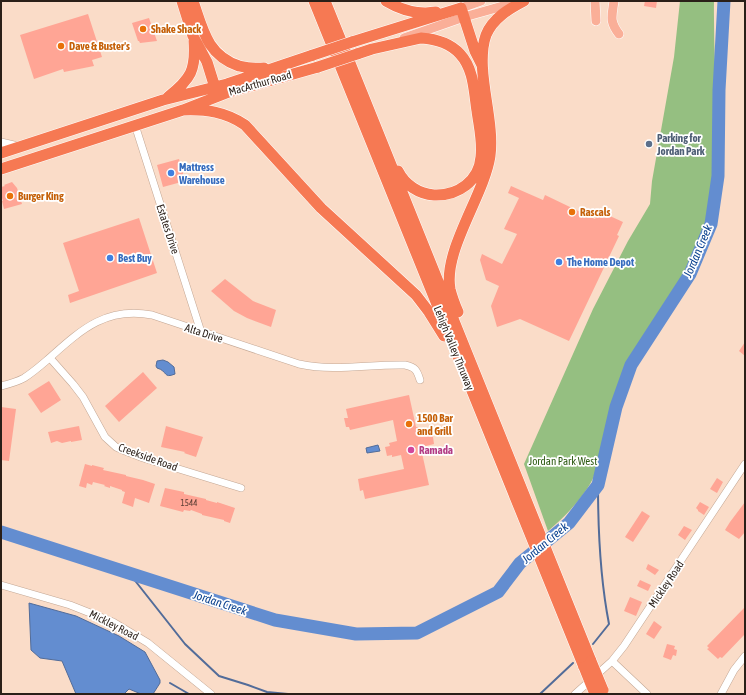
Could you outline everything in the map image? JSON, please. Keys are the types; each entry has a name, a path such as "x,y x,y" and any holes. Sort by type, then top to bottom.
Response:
{"highway":[{"path":"182,1 193,36 205,58 216,92"},
{"path":"193,1 206,39 213,49 224,59 237,65 256,69 290,63"},
{"name":"Lehigh Valley Thruway","path":"314,1 460,363 520,497 587,664 601,693"},
{"name":"Lehigh Valley Thruway","path":"325,1 496,425 520,497"},
{"path":"386,1 404,9 422,13 462,12 475,51 483,66"},
{"path":"496,425 450,289 451,268 454,254 483,182 490,158 491,134 483,66 484,45 490,28 502,14 524,1"},
{"name":"MacArthur Road","path":"1,169 183,110 216,92 313,55 352,42 462,12"},
{"path":"163,100 183,85 190,74 194,62 193,36"},
{"path":"372,49 422,38 440,41 459,53 468,67 473,84 481,142 480,162 472,180 461,189 443,195 427,194 413,188 401,178 382,142"},
{"name":"MacArthur Road","path":"1,153 163,100 216,92 267,80 318,67 372,49"},
{"path":"183,110 203,110 222,114 234,118 249,129 321,208 416,295 429,312 460,363"}],"main road":[{"name":"MacArthur Road","path":"372,49 462,12 481,1"},
{"name":"MacArthur Road","path":"462,12 520,1"},
{"path":"595,1 596,21"},
{"path":"614,1 611,19 612,24 619,34"}],"street":[{"name":"Estates Drive","path":"135,125 201,332"},
{"path":"1,142 20,147"},
{"name":"Alta Drive","path":"1,386 24,378 85,328 98,321 120,314 142,313 298,364 312,367 335,368 398,365 411,366 417,370 420,380"},
{"name":"Creekside Road","path":"50,358 83,397 105,437 116,447 137,456 241,488"},
{"name":"Mickley Road","path":"575,694 612,661 624,646 666,585 745,464"},
{"name":"Mickley Road","path":"1,585 70,605 112,622 148,643 211,694"},
{"path":"722,694 734,670 745,656"},
{"path":"612,661 647,694"}],"green space":[{"name":"Jordan Park West","path":"680,1 714,1 716,135 715,162 707,221 699,244 680,282 628,363 618,391 604,448 594,476 586,491 574,506 548,531 524,464 593,309 628,241 650,204 652,181 674,57"}],"water":[{"path":"163,360 174,367 175,374 169,376 157,368 157,361"},
{"path":"378,445 380,451 367,453 366,448"},
{"path":"29,603 76,616 119,636 145,652 160,680 160,683 153,694 141,694 129,689 124,694 76,694 62,661 40,658 31,650"}],"building":[{"path":"645,1 657,1 656,8 644,6"},
{"name":"Dave & Buster's","path":"88,14 102,57 92,60 94,66 64,72 63,69 34,79 20,35"},
{"name":"Shake Shack","path":"149,18 157,41 140,43 132,23"},
{"name":"Mattress Warehouse","path":"179,159 185,181 163,187 157,165"},
{"name":"Burger King","path":"12,182 17,188 22,204 4,209 1,187"},
{"name":"The Home Depot","path":"511,186 543,200 545,195 595,219 599,211 623,222 617,235 619,236 569,341 520,319 497,327 491,306 499,286 486,280 480,260 482,254 502,264 517,234 504,229 519,198 508,193"},
{"name":"Best Buy","path":"139,218 157,273 70,303 68,295 79,291 63,243"},
{"path":"225,279 253,301 276,310 271,327 247,318 234,311 211,291"},
{"path":"745,342 745,356 739,351"},
{"path":"143,372 157,388 119,422 105,406"},
{"path":"49,381 61,400 41,413 28,394"},
{"name":"Ramada","path":"409,395 416,427 418,427 420,432 431,430 433,437 434,444 422,447 429,485 365,499 363,490 360,491 358,479 404,469 401,455 392,457 392,455 387,456 385,447 390,446 389,443 397,441 393,420 350,430 349,427 346,427 344,418 348,418 346,409"},
{"path":"1,407 16,409 9,461 1,460"},
{"path":"79,426 82,440 62,443 57,441 51,443 48,432"},
{"path":"166,426 203,437 196,457 184,453 185,452 161,447"},
{"path":"85,464 104,468 103,470 155,484 149,503 135,498 133,507 122,503 125,492 122,490 110,486 110,488 93,482 92,485 87,483 86,488 79,486"},
{"path":"717,478 723,482 717,493 710,489"},
{"path":"165,488 184,492 184,494 235,508 230,523 224,520 202,515 191,510 184,510 183,512 160,506"},
{"path":"700,502 709,507 704,515 696,508"},
{"path":"745,502 745,532 739,539 725,530"},
{"path":"642,511 650,516 633,542 625,537"},
{"path":"684,526 692,530 685,540 678,535"},
{"path":"648,564 659,570 655,575 646,569"},
{"path":"640,580 651,585 648,591 637,586"},
{"path":"630,597 642,602 636,616 624,611"},
{"path":"745,607 745,634 722,658 720,657 718,659 707,649 709,648 707,646"},
{"path":"654,621 662,627 654,639 646,634"},
{"path":"667,644 675,646 674,649 677,650 676,656 673,655 671,660 663,657"}],"waterway":[{"name":"Jordan Creek","path":"1,532 275,620 356,634 417,633 498,592 520,563 569,523 598,485 616,407 631,365 690,274 711,224 718,176 719,90 724,1"},
{"path":"593,644 609,624 603,589 600,555 598,485"},
{"path":"129,573 185,644 219,676 267,692 288,694"},
{"path":"540,694 573,663"},
{"path":"170,683 189,694"}],"place":[{"name":"Shake Shack","path":"143,29"},
{"name":"Dave & Buster's","path":"61,46"},
{"name":"Parking for Jordan Park","path":"649,144"},
{"name":"Mattress Warehouse","path":"171,173"},
{"name":"Burger King","path":"10,196"},
{"name":"Rascals","path":"572,212"},
{"name":"Best Buy","path":"110,258"},
{"name":"The Home Depot","path":"559,262"},
{"name":"1500 Bar and Grill","path":"409,424"},
{"name":"Ramada","path":"411,450"}]}
